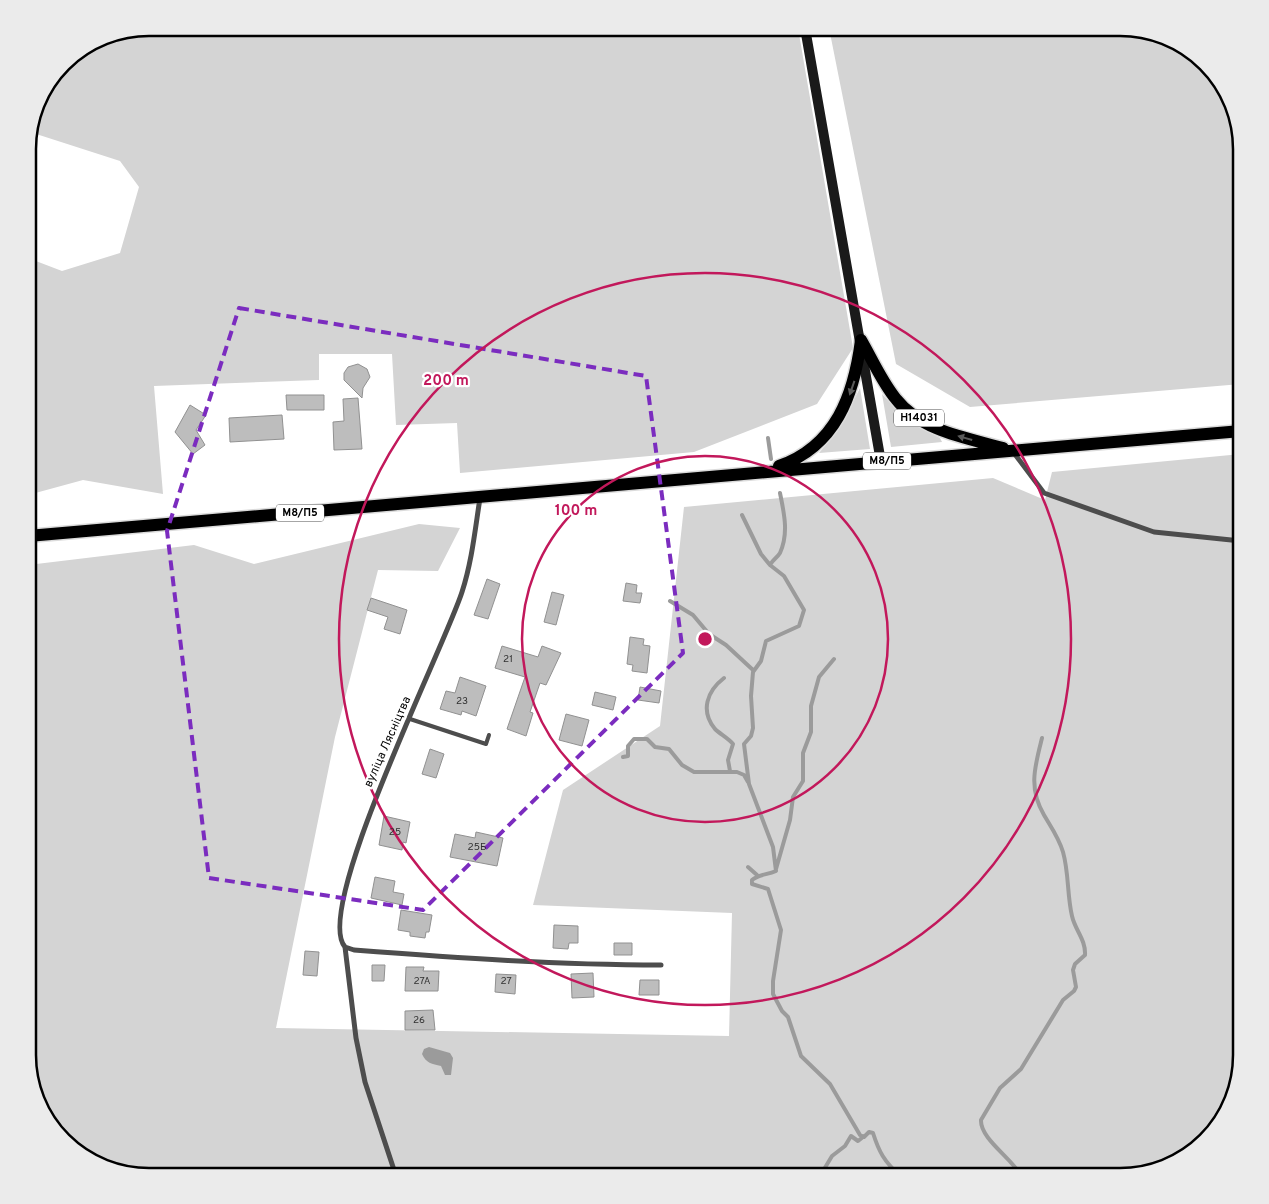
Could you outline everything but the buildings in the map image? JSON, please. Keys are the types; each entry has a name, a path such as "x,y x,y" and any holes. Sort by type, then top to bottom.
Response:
{"main road":[{"name":"Н14031","path":"861,340 896,400 912,414 929,425 946,432 1012,451"},
{"name":"Н14031","path":"762,472 797,460 814,446 834,422 850,395 856,374 861,340"},
{"name":"М8/П5","path":"36,535 1233,432"}],"street":[{"name":"Н14031","path":"806,36 881,462"},
{"path":"1012,451 1044,493 1154,532 1233,540"},
{"name":"вуліца Лясніцтва","path":"393,1168 365,1082 356,1038 345,947 341,943 339,931 340,917 355,856 376,792 410,719 455,611 473,548 480,498"},
{"path":"345,947 354,950 489,960 591,965 661,965"}],"lane":[{"path":"410,719 486,744 489,735"}],"highlighted area":[{"path":"239,308 646,376 683,653 423,910 209,878 167,531"}],"shaded area":[{"path":"149,36 799,36 853,348 817,404 694,452 460,473 457,423 396,425 392,354 319,354 319,380 154,386 163,494 83,480 36,493 36,261 62,271 120,253 139,187 120,161 37,134 48,99 64,75 93,51 127,38"},
{"path":"831,36 1134,37 1149,40 1170,48 1200,69 1221,99 1229,120 1233,142 1233,385 970,407 896,364"},
{"path":"860,388 870,449 819,453 839,429"},
{"path":"882,394 908,421 940,438 942,442 891,447"},
{"path":"1233,455 1232,1069 1227,1091 1214,1117 1200,1135 1182,1149 1156,1162 1142,1166 1120,1168 149,1168 127,1166 99,1156 69,1135 55,1117 42,1091 36,1062 36,564 194,545 254,564 419,524 460,528 438,571 378,570 335,737 276,1028 729,1036 732,913 533,905 563,790 660,726 684,507 993,478 1045,500 1052,472"},
{"path":"429,1047 450,1053 453,1058 451,1075 445,1075 441,1066 432,1064 425,1059 422,1054 424,1049"}],"waterway":[{"path":"768,438 771,459"},
{"path":"780,493 785,523 783,546 770,565 784,576 804,610 799,626 766,641 761,661 753,672 751,696 753,728 751,736 744,744 749,784 773,847 776,871 755,878 752,880 752,884 768,889 781,930 773,981 773,994 782,1011 788,1017 801,1056 830,1084 860,1135 864,1137 869,1132 873,1133 883,1156 892,1168"},
{"path":"742,515 761,554 770,565"},
{"path":"670,601 693,615 709,634 726,645 753,670"},
{"path":"776,869 790,820 793,797 803,781 803,753 811,732 811,706 819,677 834,659"},
{"path":"724,678 713,689 707,708 710,722 715,729 733,744 728,760 730,771"},
{"path":"1016,1168 991,1142 982,1127 981,1120 1000,1088 1021,1069 1063,1000 1074,991 1076,987 1073,970 1075,964 1085,955 1084,945 1072,916 1063,852 1039,805 1034,786 1035,768 1042,738"},
{"path":"623,757 628,756 628,746 634,739 647,739 655,747 669,749 682,765 694,772 737,772 744,775 748,782"},
{"path":"748,867 757,875"},
{"path":"825,1168 832,1156 845,1146 851,1136 858,1141 863,1137"}]}
